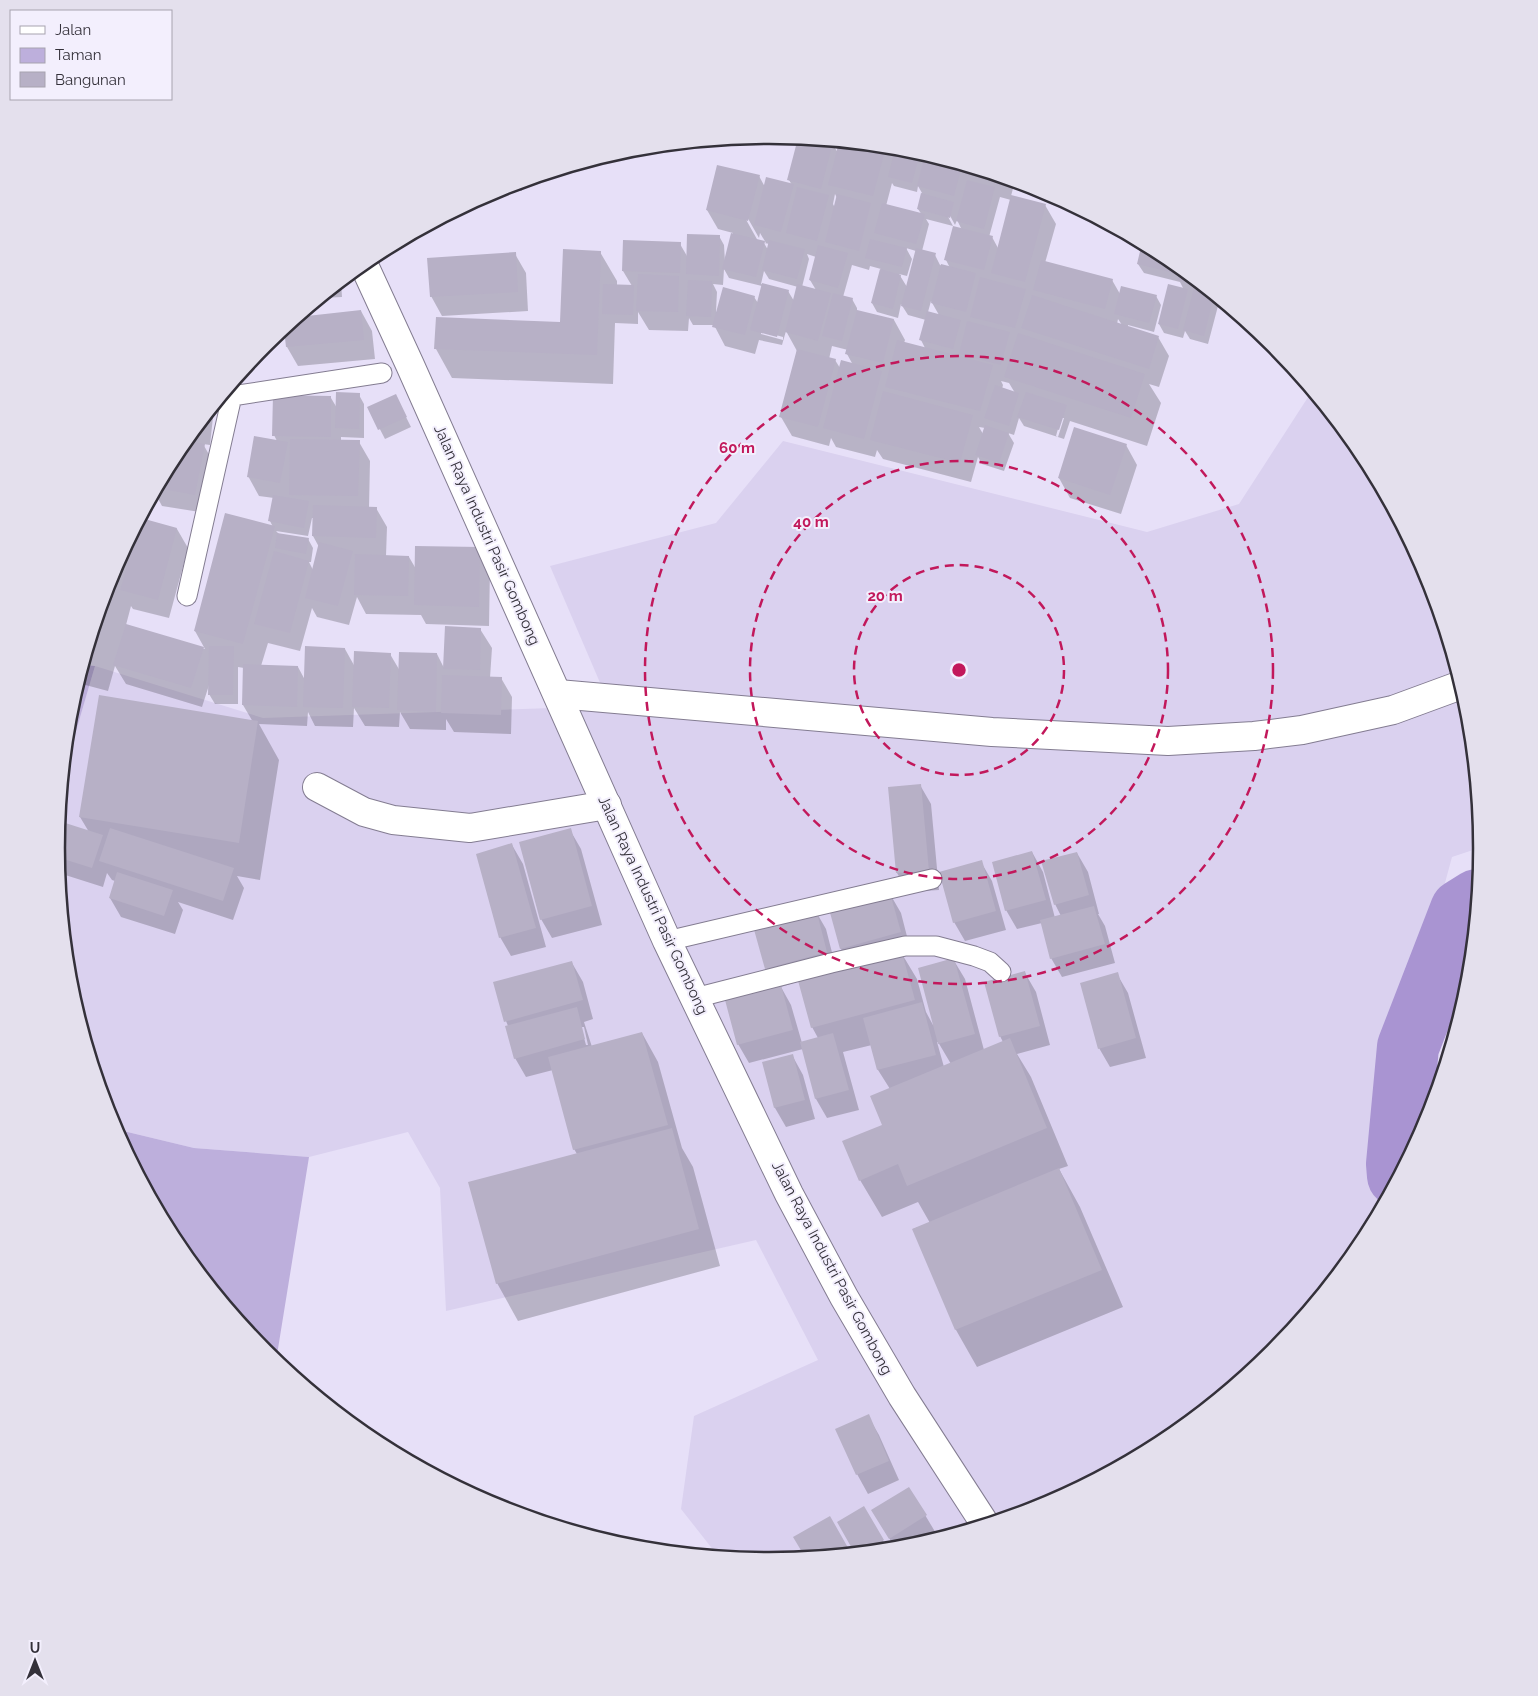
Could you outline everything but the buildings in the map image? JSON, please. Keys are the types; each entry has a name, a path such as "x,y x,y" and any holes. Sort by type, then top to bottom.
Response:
{"main road":[{"name":"Jalan Raya Industri Pasir Gombong","path":"366,271 558,694 667,941 789,1194 844,1298 902,1396 982,1519"},
{"path":"558,694 992,732 1168,741 1254,736 1302,730 1393,710 1454,688"},
{"path":"317,787 364,812 393,820 470,828 607,805"}],"lane":[{"path":"231,395 382,373"},
{"path":"187,596 227,399"},
{"path":"667,941 932,879"},
{"path":"695,998 849,958 906,946 936,946 974,956 990,962 1001,972"}],"shaded area":[{"path":"1309,396 1328,419 1379,496 1419,579 1436,622 1449,666 1467,756 1473,850 1452,857 1402,1042 1392,1174 1379,1200 1328,1277 1267,1346 1198,1407 1121,1458 1038,1498 995,1515 951,1528 861,1546 769,1552 713,1549 681,1509 694,1416 818,1360 756,1240 446,1311 440,1188 408,1132 309,1157 194,1148 126,1132 102,1074 89,1030 71,940 67,894 65,848 71,756 74,737 95,666 263,718 610,706 550,566 716,523 783,441 1147,532 1239,504"}],"green space":[{"path":"89,666 95,666 74,737"},
{"path":"126,1132 194,1148 309,1157 277,1352 210,1277 159,1200"}],"waterway":[{"path":"1397,1165 1408,1047 1461,910 1470,904"}]}
